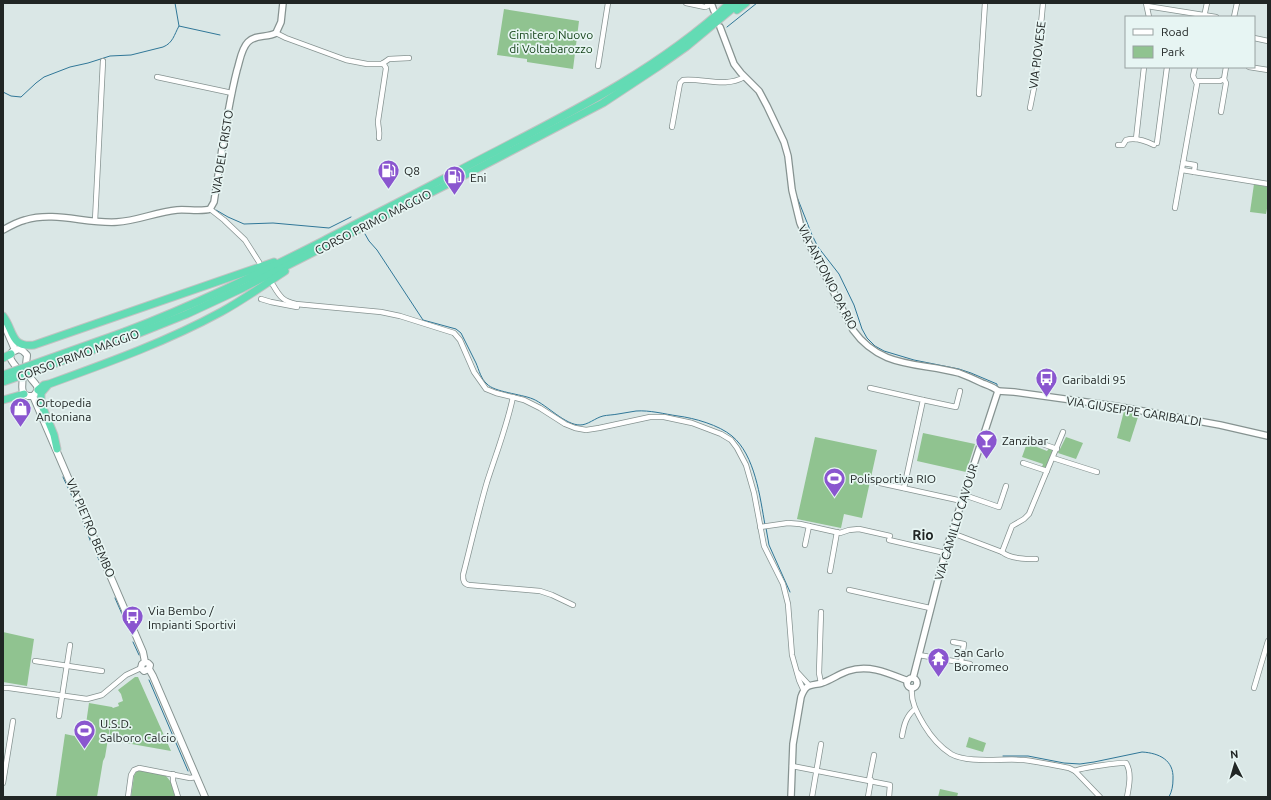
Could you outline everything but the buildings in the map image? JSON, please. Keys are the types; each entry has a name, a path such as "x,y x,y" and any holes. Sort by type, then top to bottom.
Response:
{"highway":[{"path":"689,41 724,3"},
{"name":"CORSO PRIMO MAGGIO","path":"3,375 125,335 220,292 440,181 600,96 627,80 689,41 730,3"},
{"name":"CORSO PRIMO MAGGIO","path":"3,382 216,301 323,248 603,103 659,66 739,3"},
{"path":"689,41 717,26 746,3"},
{"path":"36,393 44,385 133,353 177,334 219,313 289,269 310,258 323,248"},
{"path":"3,316 15,340 26,346 34,345 304,250"},
{"path":"24,351 30,349 34,345"},
{"path":"3,358 13,352"},
{"path":"49,384 42,393 41,403 54,435 57,448"},
{"path":"3,400 24,394"}],"main road":[{"path":"3,322 13,352 11,361 19,369 23,378 21,389 24,394 28,396 36,393"},
{"path":"13,352 19,349 24,351"},
{"name":"VIA PIETRO BEMBO","path":"24,351 27,355 26,366 30,377 37,384 36,393 57,448 144,654 145,662 150,665 148,669 153,676 205,797"},
{"path":"145,662 142,664 141,668 144,670 148,669"}],"street":[{"path":"283,3 281,22 276,33 286,38 346,60 366,64 376,64 389,60 409,58"},
{"path":"598,66 608,3"},
{"path":"686,3 705,8 708,6 707,3"},
{"path":"711,3 714,11"},
{"path":"979,94 985,3"},
{"name":"VIA PIOVESE","path":"1030,108 1036,78 1043,3"},
{"path":"1150,16 1146,5 1205,16 1207,3"},
{"path":"1234,16 1237,3"},
{"name":"VIA ANTONIO DA RIO","path":"720,27 730,57 744,77 759,91 784,142 788,156 792,190 800,223 808,242 853,330 860,339 875,352 891,359 962,374 998,391"},
{"name":"VIA DEL CRISTO","path":"3,230 26,219 37,217 60,217 108,222 122,221 167,211 210,209 214,202 232,93 244,49 248,42 254,37 276,33"},
{"path":"1255,38 1268,41"},
{"path":"95,221 103,60"},
{"path":"379,138 380,131 378,121 386,68 383,63"},
{"path":"1136,139 1144,68"},
{"path":"1118,145 1124,144 1127,139 1136,139 1156,144 1167,68"},
{"path":"1175,208 1196,82 1193,76 1195,68"},
{"path":"1221,112 1226,83 1224,79 1226,68"},
{"path":"1255,68 1268,70"},
{"path":"157,77 232,93"},
{"path":"672,127 680,83 683,80 726,82 744,77"},
{"path":"1196,82 1220,81 1224,79"},
{"path":"1183,163 1195,165 1194,172"},
{"path":"1182,170 1268,184"},
{"path":"210,209 242,237 259,262"},
{"path":"273,285 283,299 288,302 381,312 400,316 454,333 460,340 474,372 486,388 496,393 513,396 524,400 565,424 575,428 586,430 650,417 657,417 679,420 722,434 731,440 746,465 764,526 764,546 785,590 789,613 792,655 799,680 804,689"},
{"path":"261,299 292,307 323,310 333,308"},
{"path":"870,388 956,407 960,392"},
{"name":"VIA GIUSEPPE GARIBALDI","path":"998,391 1112,406 1220,425 1268,436"},
{"name":"VIA CAMILLO CAVOUR","path":"911,679 916,672 930,608 945,553 998,391"},
{"path":"513,396 473,535 463,575 464,581 469,585 540,592 552,595 573,605"},
{"path":"904,488 923,400"},
{"path":"1002,552 1012,526 1024,519 1029,514 1063,432"},
{"path":"1028,439 1057,449"},
{"path":"1053,458 1097,472"},
{"path":"1023,463 1047,471"},
{"path":"872,481 963,498 999,507 1006,486"},
{"path":"764,526 788,524 809,526 840,533 848,530 859,529 945,553"},
{"path":"805,545 809,526"},
{"path":"830,571 837,532"},
{"path":"952,533 1020,559 1036,559"},
{"path":"849,590 930,608"},
{"path":"821,612 819,672 821,683"},
{"path":"1254,688 1268,641"},
{"path":"953,642 965,642 961,662"},
{"path":"59,716 70,645"},
{"path":"919,655 970,664"},
{"path":"35,661 102,671"},
{"path":"3,688 80,699 95,698 102,695 131,672 141,668"},
{"path":"791,797 794,737 801,697 804,689 809,685 821,683 847,671 863,668 888,672 911,679 908,685 912,688 915,709 927,730 941,746 951,754 960,757 978,759 1024,760 1063,767 1075,771 1100,797"},
{"path":"798,673 809,685"},
{"path":"902,736 906,719 915,709"},
{"path":"3,783 13,721"},
{"path":"812,797 821,744"},
{"path":"868,797 874,755"},
{"path":"1075,771 1078,769 1122,762 1126,763 1129,768 1127,797"},
{"path":"792,766 890,785 888,797"},
{"path":"128,797 131,775 134,770 142,768 190,778 196,777"},
{"path":"172,774 178,797"}],"green space":[{"name":"Cimitero Nuovo di Voltabarozzo","path":"504,9 579,21 573,69 527,62 527,59 497,55"},
{"path":"1254,184 1268,187 1266,214 1250,212"},
{"path":"1124,411 1139,414 1130,442 1117,438"},
{"path":"923,433 975,444 966,472 917,461"},
{"name":"Polisportiva RIO","path":"815,437 877,450 862,518 844,514 841,528 797,519"},
{"path":"1066,437 1083,443 1076,459 1058,453"},
{"path":"1027,443 1047,451 1049,448 1053,450 1046,467 1042,467 1043,464 1022,457"},
{"path":"3,632 34,639 27,686 3,682"},
{"path":"135,677 138,677 171,751 109,740 111,721 97,797 56,797 65,734 84,738 89,703 113,708 119,706 118,703 123,701 118,690"},
{"path":"969,737 986,743 983,752 966,747"},
{"path":"141,770 166,776 171,782 175,797 131,797 134,776 136,772"},
{"path":"940,789 958,793 957,797 938,797"}],"waterway":[{"path":"175,3 179,26"},
{"path":"727,27 757,3"},
{"path":"3,92 11,96 21,97 44,77 70,67 110,56 131,55 163,47 171,41 179,26 220,35"},
{"path":"797,197 818,247 839,274 854,305 862,329 867,338 875,346 884,351 914,360 959,369 971,373 997,384 997,387"},
{"path":"216,210 244,224 273,223 329,228 351,217"},
{"path":"1268,228 1268,233"},
{"path":"365,234 423,320 456,329 461,333 482,377 490,387 533,399 568,422 574,424 583,425 600,417 636,411 646,411 699,420 727,432 740,444 751,465 765,525"},
{"path":"63,477 80,514"},
{"path":"83,522 92,545"},
{"path":"766,528 769,545 790,592"},
{"path":"94,548 99,560"},
{"path":"115,598 129,630"},
{"path":"133,642 139,655"},
{"path":"149,680 188,771"},
{"path":"1003,756 1028,756 1064,763 1080,764 1142,752 1154,754 1160,756 1168,762 1173,772 1172,791 1169,797"}],"place":[{"name":"Q8","path":"388,190"},
{"name":"Eni","path":"455,196"},
{"name":"Garibaldi 95","path":"1046,398"},
{"name":"Ortopedia Antoniana","path":"21,428"},
{"name":"Zanzibar","path":"986,460"},
{"name":"Polisportiva RIO","path":"834,498"},
{"name":"Via Bembo / Impianti Sportivi","path":"133,636"},
{"name":"San Carlo Borromeo","path":"939,678"},
{"name":"U.S.D. Salboro Calcio","path":"85,750"}],"district":[{"name":"Rio","path":"923,535"}]}
